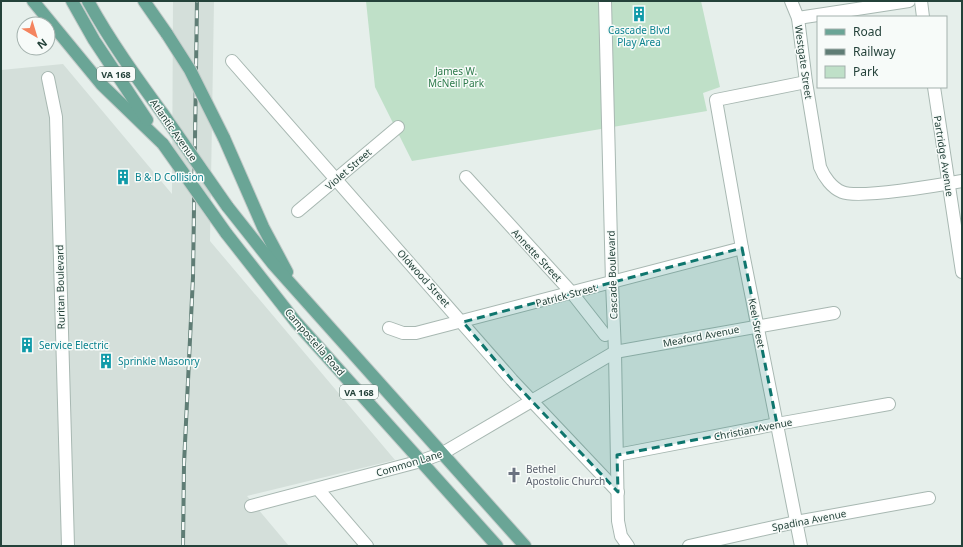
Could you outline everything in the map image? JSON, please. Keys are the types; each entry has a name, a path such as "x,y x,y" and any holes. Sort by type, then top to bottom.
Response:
{"main road":[{"path":"33,1 102,85 163,144"},
{"name":"Atlantic Avenue","path":"72,1 94,40 163,144"},
{"name":"Atlantic Avenue","path":"88,1 103,28 128,66 227,206 256,244 297,291"},
{"path":"144,1 190,70 224,138 263,227 297,291"},
{"name":"Campostella Road","path":"163,144 226,233 295,320 497,546"},
{"name":"Campostella Road","path":"297,291 525,546"}],"street":[{"name":"Cascade Boulevard","path":"605,1 619,529 621,536 628,546"},
{"path":"790,1 798,18"},
{"name":"Westgate Street","path":"909,1 798,18 806,82 820,168 823,175 843,193 854,194 949,183"},
{"path":"921,1 923,16"},
{"name":"Oldwood Street","path":"232,61 463,322 512,380 618,492"},
{"name":"Ruritan Boulevard","path":"48,78 56,117 68,546"},
{"name":"Keel Street","path":"801,546 742,248 716,100 806,82"},
{"name":"Partridge Avenue","path":"934,88 962,272"},
{"name":"Violet Street","path":"298,211 337,180 398,127"},
{"name":"Annette Street","path":"466,177 572,293 605,335"},
{"path":"949,183 962,182"},
{"name":"Patrick Street","path":"389,328 409,334 463,322 742,248"},
{"name":"Meaford Avenue","path":"615,352 834,313"},
{"name":"Common Lane","path":"251,506 421,461 443,453 615,352"},
{"name":"Christian Avenue","path":"617,455 889,404"},
{"path":"318,489 367,546"},
{"name":"Spadina Avenue","path":"689,546 796,522 929,498"}],"highlighted area":[{"path":"742,248 777,424 617,455 618,492 512,380 463,322"}],"shaded area":[{"path":"173,1 214,1 210,241 395,460 247,496 289,546 1,546 1,70 63,64 172,194"}],"green space":[{"name":"James W. McNeil Park","path":"366,1 701,1 720,87 703,93 707,111 412,161 375,87"}],"railway":[{"path":"183,546 184,464 193,277 197,1"}],"place":[{"name":"Cascade Blvd Play Area","path":"639,14"},
{"name":"B & D Collision","path":"123,177"},
{"name":"Service Electric","path":"27,345"},
{"name":"Sprinkle Masonry","path":"106,361"},
{"name":"Bethel Apostolic Church","path":"514,475"}]}
